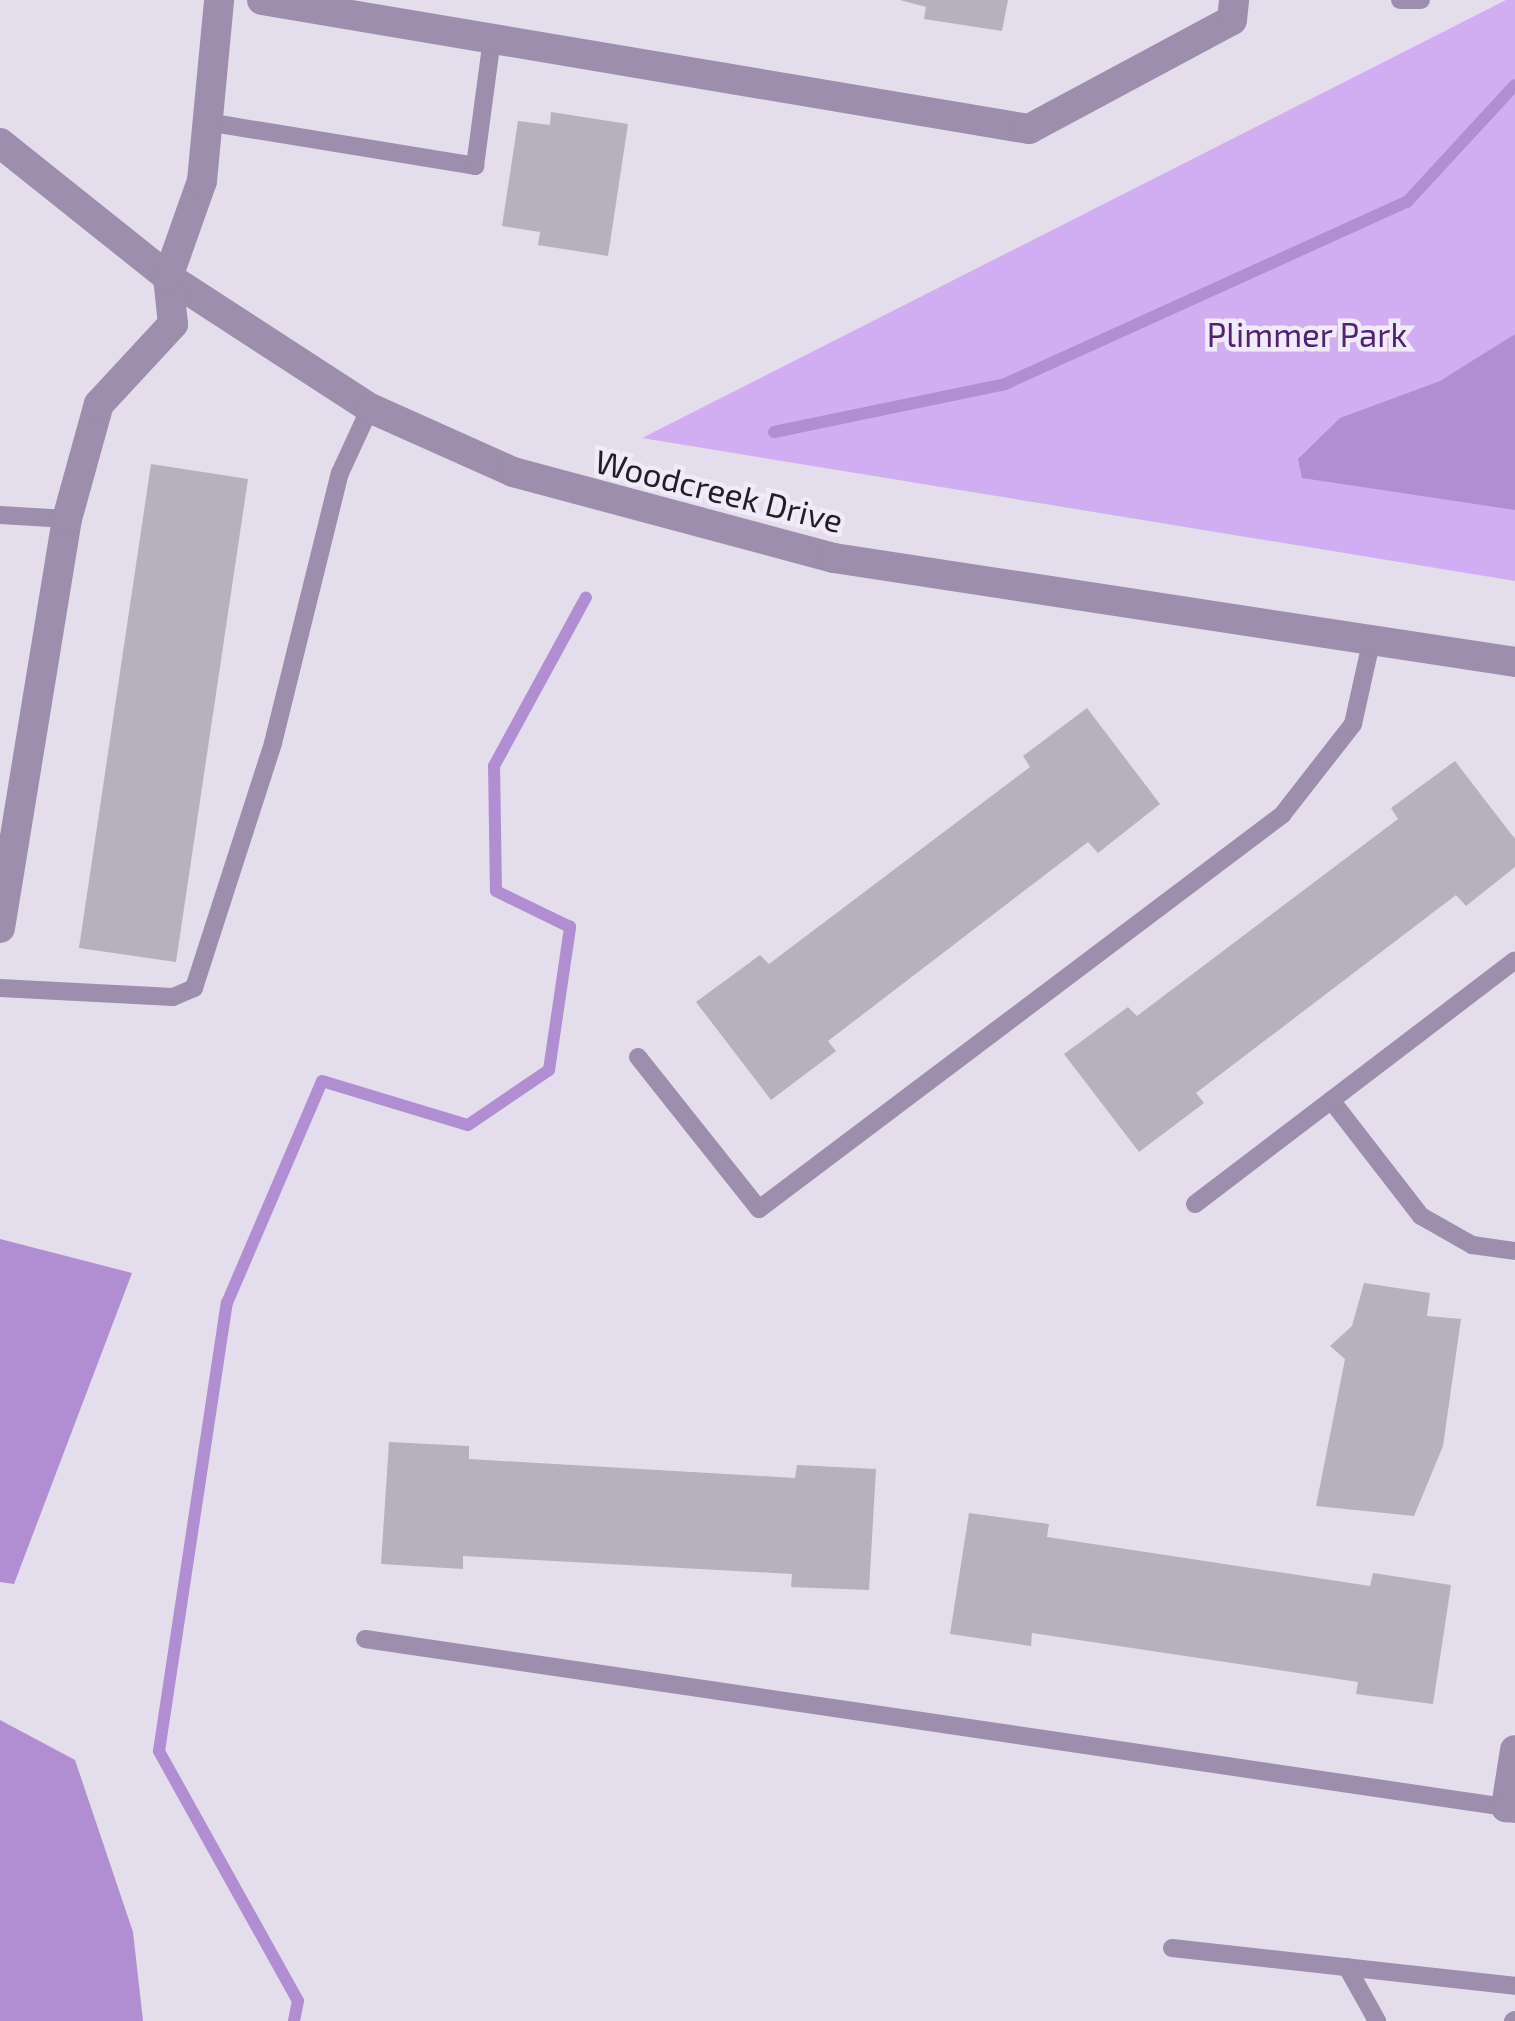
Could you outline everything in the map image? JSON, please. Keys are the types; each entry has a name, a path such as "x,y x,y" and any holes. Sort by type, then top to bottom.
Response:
{"street":[{"path":"0,928 67,519 99,404 172,324 168,277 202,181 219,0"},
{"path":"262,0 1029,129 1232,20 1234,0"},
{"name":"Woodcreek Drive","path":"0,143 168,277 370,408 513,472 700,528 1515,662"},
{"path":"1511,1808 1515,1750"}],"lane":[{"path":"1400,0 1421,0"},
{"path":"207,122 475,166 492,38"},
{"path":"0,988 172,998 194,988 273,743 340,473 370,408"},
{"path":"0,515 67,519"},
{"path":"638,1057 759,1209 1282,815 1353,724 1372,638"},
{"path":"1195,1204 1515,960"},
{"path":"1331,1100 1421,1216 1472,1245 1515,1251"},
{"path":"365,1639 1511,1808"},
{"path":"1172,1948 1515,1986"},
{"path":"1346,1967 1377,2021"}],"green space":[{"name":"Plimmer Park","path":"1506,0 1515,0 1515,581 642,438"}],"shaded area":[{"path":"1515,334 1515,510 1302,478 1298,459 1340,418 1440,381"},
{"path":"0,1239 132,1273 14,1584 0,1582"},
{"path":"0,1720 75,1760 133,1932 143,2021 0,2021"}],"building":[{"path":"900,0 1008,0 1002,31 924,19 926,7"},
{"path":"551,112 628,124 608,256 538,245 540,232 502,226 518,121 550,125"},
{"path":"151,464 248,479 176,962 79,948"},
{"path":"1087,708 1160,804 1098,853 1088,842 828,1041 836,1051 771,1100 696,1002 760,955 769,964 1030,767 1023,756"},
{"path":"1455,761 1515,839 1515,867 1466,906 1456,895 1196,1093 1204,1103 1139,1152 1064,1054 1128,1007 1137,1016 1398,819 1391,808"},
{"path":"1364,1283 1430,1293 1427,1316 1461,1319 1443,1446 1414,1516 1316,1506 1345,1359 1330,1346 1352,1326"},
{"path":"389,1442 469,1446 469,1459 795,1478 797,1465 876,1469 869,1590 791,1587 792,1574 463,1556 463,1569 381,1564"},
{"path":"969,1513 1049,1524 1047,1537 1370,1586 1373,1573 1451,1585 1433,1704 1356,1694 1358,1682 1032,1633 1031,1646 950,1634"}],"waterway":[{"path":"774,432 1005,384 1407,202 1515,85"},
{"path":"294,2021 298,2001 159,1751 227,1303 322,1081 468,1125 549,1070 570,927 496,891 494,766 586,597"}]}
